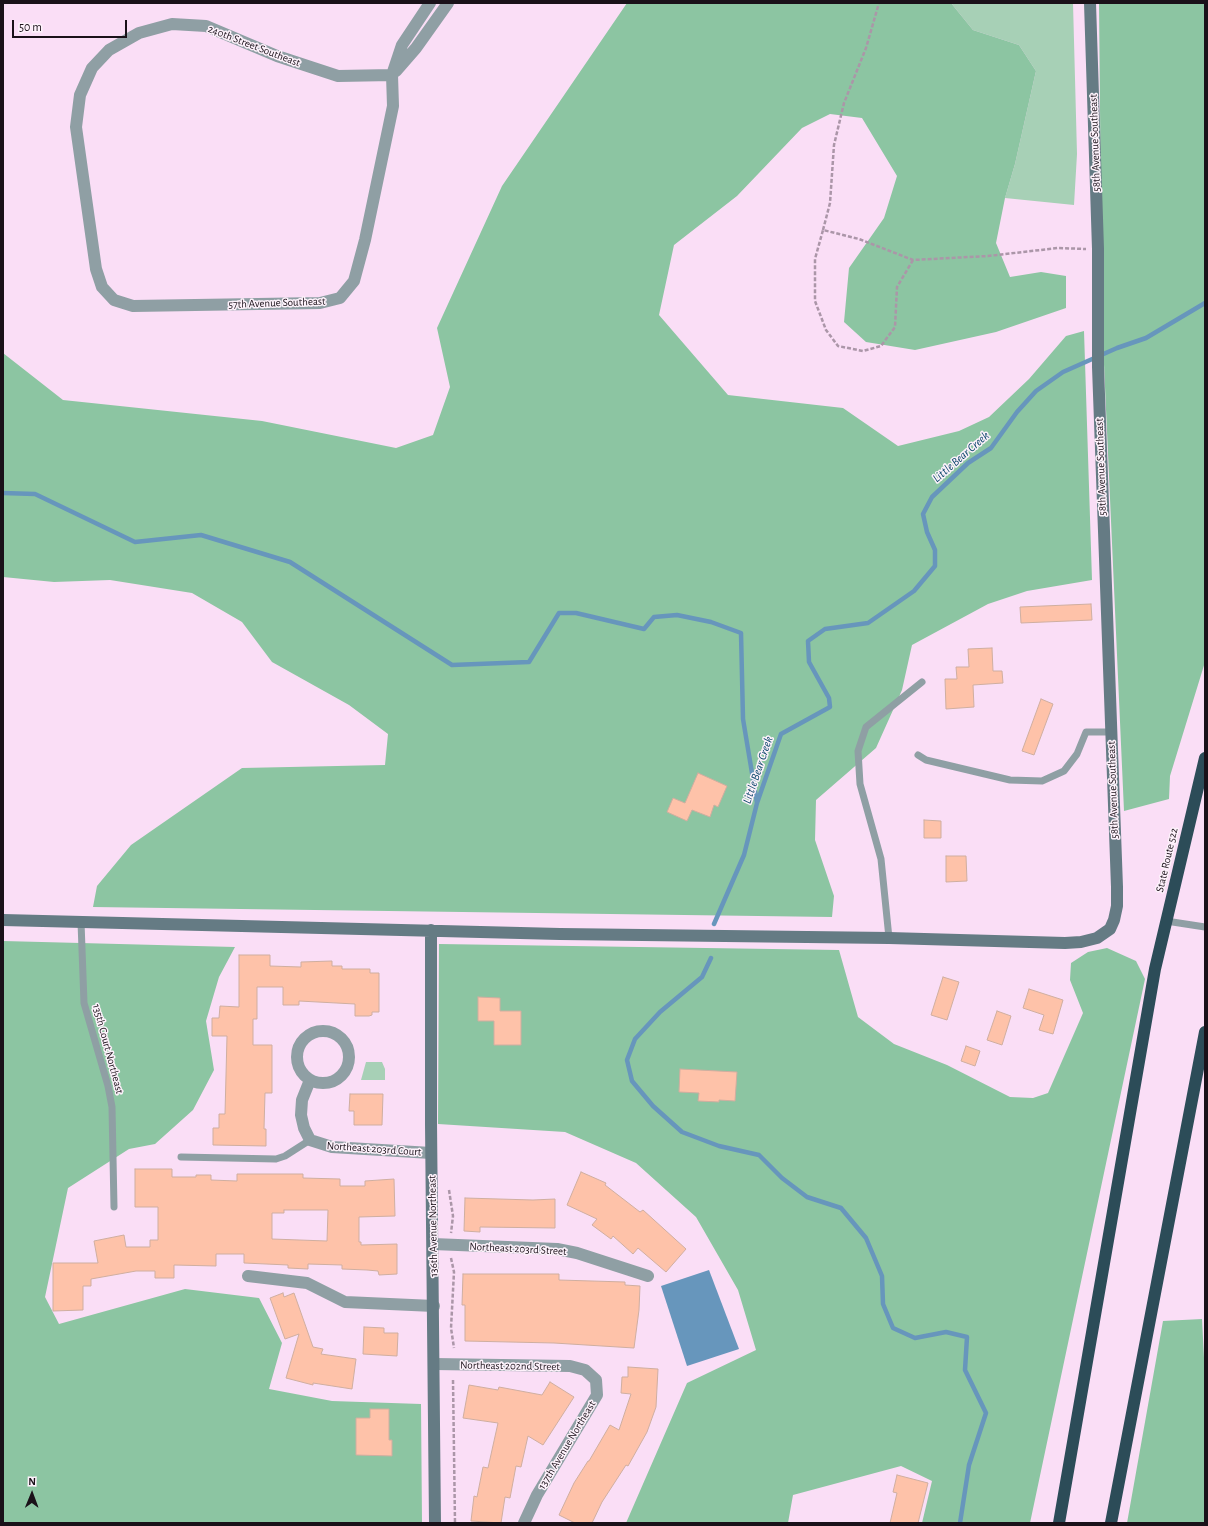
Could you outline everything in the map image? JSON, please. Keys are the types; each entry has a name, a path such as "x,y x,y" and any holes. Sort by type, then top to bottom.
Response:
{"highway":[{"name":"State Route 522","path":"1059,1523 1155,969 1205,758"},
{"path":"1112,1523 1205,1032"}],"street":[{"name":"57th Avenue Southeast","path":"96,269 102,287 114,300 133,306 320,303 340,298 354,281 364,240 393,106 392,75 402,45 430,3"},
{"path":"392,75 416,48 448,3"},
{"name":"58th Avenue Southeast","path":"889,938 1081,942 1097,938 1110,929 1114,920 1117,906 1098,366 1098,249 1090,3"},
{"name":"240th Street Southeast","path":"96,269 76,127 80,95 92,68 109,50 139,33 172,24 206,26 277,56 338,76 392,75"},
{"path":"3,920 560,934 889,938"},
{"name":"136th Avenue Northeast","path":"431,930 431,1153 434,1306 435,1523"},
{"path":"322,1031 338,1036 344,1042 348,1050 349,1059 342,1075 326,1083 310,1080 303,1074 298,1066 297,1050 301,1042 314,1032 322,1031"},
{"path":"310,1080 302,1100 304,1128 310,1140"},
{"name":"Northeast 203rd Court","path":"310,1140 332,1147 431,1153"},
{"name":"Northeast 203rd Street","path":"433,1244 557,1249 577,1252 648,1276"},
{"path":"248,1276 307,1283 346,1302 434,1306"},
{"name":"Northeast 202nd Street","path":"434,1364 570,1366 585,1370"},
{"name":"137th Avenue Northeast","path":"524,1523 537,1495 597,1395 596,1380 585,1370"}],"lane":[{"path":"889,938 881,859 860,784 858,750 866,727 922,682"},
{"path":"918,755 926,760 1010,780 1042,781 1064,771 1077,754 1086,732 1111,732"},
{"path":"1166,921 1205,927"},
{"name":"135th Court Northeast","path":"81,922 84,1003 108,1086 112,1107 114,1207"},
{"path":"181,1157 276,1159 285,1156 310,1140"}],"path":[{"path":"879,3 866,48 841,117 834,145 830,203 815,259 815,301 826,330 838,346 863,351 881,346 896,327 896,287 912,260"},
{"path":"823,230 858,238 912,260 988,256 1058,248 1098,249"},
{"path":"449,1190 452,1216 450,1232"},
{"path":"452,1266 454,1272 451,1328 454,1348"},
{"path":"453,1380 455,1523"}],"green space":[{"path":"627,3 951,3 973,30 1019,45 1036,71 1015,164 1005,198 996,243 1010,277 1041,272 1066,276 1066,308 996,332 915,350 866,342 844,322 849,268 884,218 897,176 862,118 830,114 802,128 737,196 674,245 659,315 728,395 843,408 898,446 959,431 989,417 1029,379 1066,336 1084,331 1092,580 1027,591 988,604 912,645 902,690 876,748 816,800 815,840 834,896 832,917 93,907 97,886 131,845 242,768 385,765 388,734 349,705 272,662 242,622 192,593 110,580 54,582 3,577 3,353 63,400 262,421 396,448 433,435 450,387 437,328 502,186"},
{"path":"951,3 1073,3 1077,154 1074,205 1005,198 1015,164 1036,71 1019,45 973,30"},
{"path":"1099,3 1205,3 1205,662 1170,776 1169,799 1124,811 1102,320"},
{"path":"3,941 235,947 219,977 206,1021 214,1070 193,1110 155,1144 129,1149 68,1188 45,1297 59,1324 185,1289 259,1298 282,1343 269,1389 332,1401 421,1404 422,1523 3,1523"},
{"path":"439,944 839,950 858,1017 894,1044 947,1065 1010,1097 1033,1098 1048,1093 1083,1013 1070,980 1071,963 1088,952 1107,948 1136,961 1145,979 1030,1523 922,1523 932,1481 901,1466 793,1495 788,1523 626,1523 687,1383 756,1350 738,1290 696,1217 636,1163 565,1132 438,1124"},
{"path":"366,1062 382,1062 385,1069 385,1080 361,1080"},
{"path":"1202,1319 1205,1377 1205,1523 1127,1523 1163,1321"}],"water":[{"path":"709,1270 739,1349 687,1366 661,1286"}],"building":[{"path":"1091,604 1092,620 1021,623 1020,607"},
{"path":"992,648 993,671 1002,671 1003,683 973,685 974,707 946,709 945,679 957,679 956,667 969,667 968,649"},
{"path":"1041,699 1053,704 1034,755 1022,751"},
{"path":"698,773 727,786 718,807 714,805 710,817 692,810 687,821 667,812 673,798 685,803"},
{"path":"924,820 941,821 941,838 924,838"},
{"path":"946,856 966,856 967,881 946,882"},
{"path":"239,955 270,955 270,966 301,967 301,962 332,961 332,966 342,966 342,969 370,969 370,973 379,973 379,1012 372,1012 372,1015 369,1016 355,1016 355,1004 299,1001 299,1005 283,1005 283,987 257,987 257,1019 253,1019 253,1045 272,1045 272,1093 265,1093 264,1129 266,1129 266,1146 213,1145 213,1128 219,1128 219,1114 225,1114 227,1036 212,1036 212,1018 219,1018 220,1006 239,1007"},
{"path":"943,977 959,982 947,1020 931,1015"},
{"path":"1029,989 1063,1000 1053,1034 1039,1030 1044,1015 1023,1008"},
{"path":"478,997 500,998 500,1011 521,1011 521,1045 494,1045 494,1021 478,1021"},
{"path":"997,1011 1011,1016 1002,1045 987,1040"},
{"path":"966,1046 980,1051 975,1066 961,1061"},
{"path":"680,1069 737,1072 735,1101 698,1101 699,1093 679,1092"},
{"path":"350,1094 383,1094 382,1125 354,1125 354,1111 349,1111"},
{"path":"135,1169 172,1169 172,1177 196,1177 196,1175 211,1175 211,1180 237,1181 237,1174 303,1174 303,1178 340,1179 340,1186 365,1186 365,1181 394,1179 395,1216 359,1217 359,1242 361,1242 361,1245 397,1244 397,1274 379,1275 378,1271 342,1269 342,1265 308,1264 308,1269 288,1268 288,1265 244,1263 244,1254 216,1254 216,1266 174,1265 174,1278 155,1278 155,1271 136,1271 91,1279 91,1286 83,1286 83,1310 53,1311 53,1263 98,1263 94,1241 124,1235 126,1247 150,1247 150,1240 158,1240 158,1207 135,1207","holes":["284,1210 328,1210 327,1241 272,1239 272,1213 284,1213"]},
{"path":"581,1172 606,1183 605,1185 640,1212 643,1210 686,1249 666,1272 638,1248 633,1254 613,1236 611,1239 592,1225 597,1219 567,1205"},
{"path":"465,1198 533,1200 555,1199 555,1228 480,1227 480,1232 464,1231"},
{"path":"463,1274 559,1274 559,1280 625,1282 625,1285 640,1286 639,1310 634,1348 554,1343 465,1341 465,1305 462,1305"},
{"path":"283,1293 284,1297 294,1293 313,1347 323,1349 321,1354 356,1359 352,1389 313,1383 313,1385 286,1378 299,1334 285,1339 270,1298"},
{"path":"364,1327 384,1328 384,1333 398,1333 397,1356 363,1354"},
{"path":"628,1367 658,1369 656,1407 647,1432 628,1466 626,1465 602,1502 592,1523 575,1523 559,1515 574,1483 610,1425 619,1430 631,1394 621,1393 622,1377 628,1377"},
{"path":"550,1382 574,1397 543,1445 528,1436 521,1467 516,1466 510,1498 505,1497 501,1523 471,1521 474,1496 477,1497 483,1467 488,1468 498,1423 463,1418 469,1385 498,1390 499,1387 542,1395"},
{"path":"370,1409 389,1409 389,1440 392,1440 392,1456 356,1455 356,1418 370,1418"},
{"path":"897,1475 928,1483 918,1523 890,1523 897,1493 893,1492"}],"waterway":[{"name":"Little Bear Creek","path":"714,924 744,855 757,803 781,734 830,707 829,698 809,662 808,641 825,629 868,623 914,591 935,566 935,550 927,532 923,514 932,497 968,463 991,448 1017,412 1036,391 1063,372 1117,348 1146,338 1205,303"},
{"path":"3,493 35,494 135,542 201,535 290,562 452,665 529,662 559,613 576,613 644,629 654,617 677,615 711,622 741,633 743,719 757,803"},
{"name":"Little Bear Creek","path":"711,958 702,977 660,1012 635,1039 627,1060 632,1081 653,1106 682,1132 719,1146 759,1155 782,1178 807,1197 841,1208 866,1238 882,1276 883,1304 893,1328 915,1338 946,1332 967,1337 965,1370 986,1413 969,1465 960,1523"}]}
